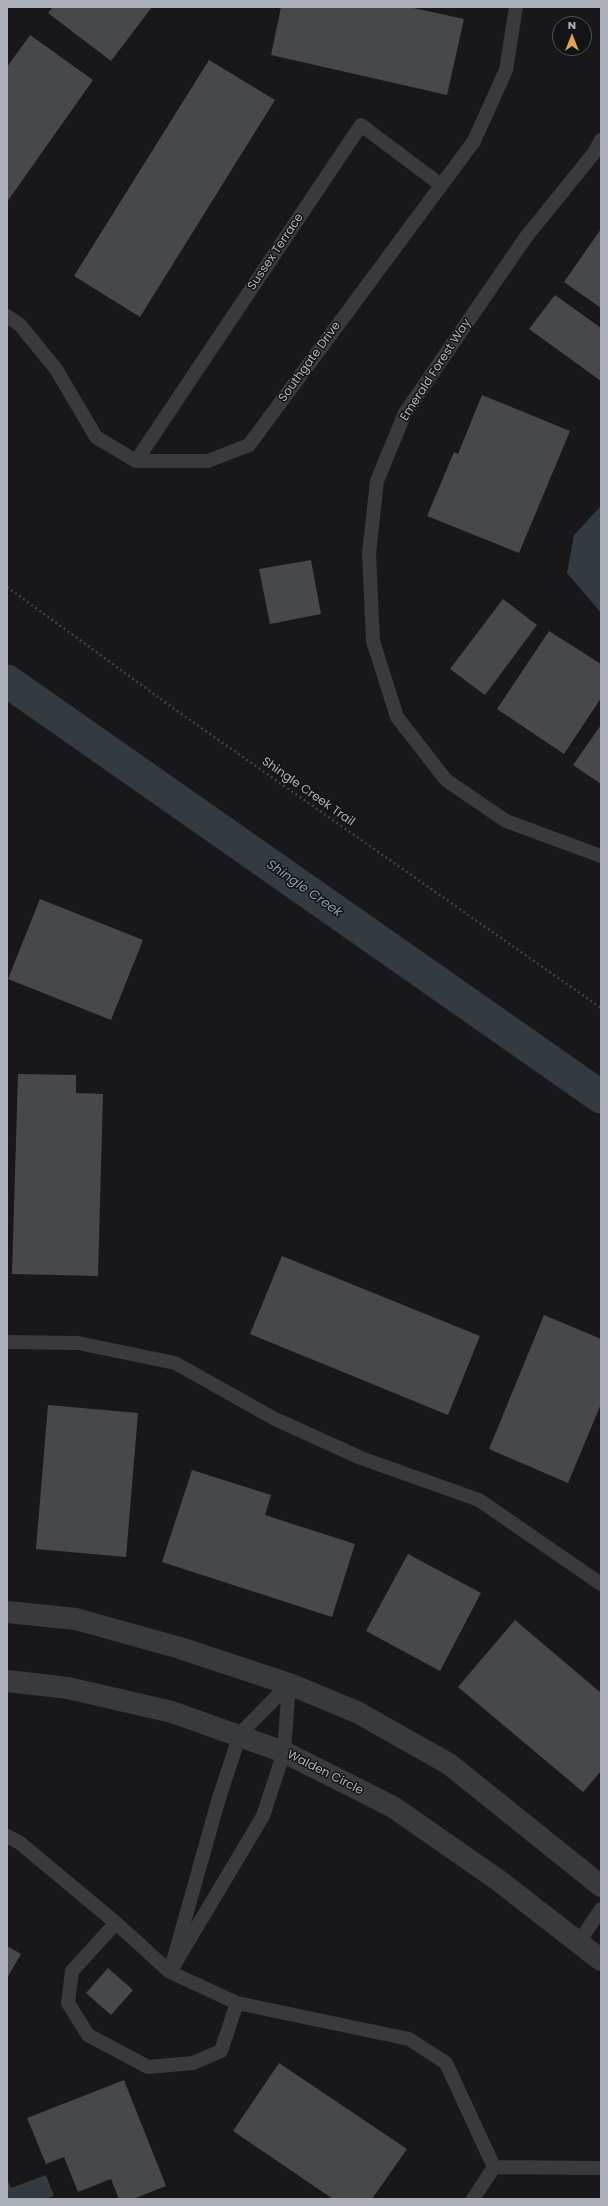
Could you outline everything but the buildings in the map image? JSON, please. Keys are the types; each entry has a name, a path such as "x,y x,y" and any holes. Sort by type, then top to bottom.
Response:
{"street":[{"path":"7,1612 76,1619 180,1648 289,1684 357,1712 449,1764 601,1886"},
{"name":"Walden Circle","path":"7,1681 68,1688 165,1710 240,1734 284,1752 393,1808 498,1880 601,1960"}],"lane":[{"name":"Southgate Drive","path":"136,461 208,461 249,445 474,141 506,70 516,7"},
{"name":"Sussex Terrace","path":"136,461 361,125 441,185"},
{"name":"Emerald Forest Way","path":"601,140 594,153 526,237 405,413 377,481 369,553 373,641 398,717 446,780 506,821 601,856"},
{"path":"7,316 20,325 56,369 96,437 136,461"},
{"path":"7,1342 78,1344 175,1363 275,1419 362,1458 479,1500 601,1584"},
{"path":"170,1972 219,1798 240,1734 289,1684"},
{"path":"170,1972 263,1816 284,1752 289,1684"},
{"path":"7,1836 20,1844 116,1924 170,1972 236,2003 409,2040 446,2063 494,2167"},
{"path":"579,1942 601,1908"},
{"path":"116,1924 72,1971 68,2003 88,2035 148,2067 192,2063 221,2051 236,2003"},
{"path":"494,2167 601,2168"},
{"path":"473,2199 494,2167"}],"path":[{"name":"Shingle Creek Trail","path":"7,587 180,713 601,1008"}],"shaded area":[{"path":"601,506 601,613 567,573 574,535"},
{"path":"46,2175 54,2196 45,2199 7,2199 7,2178 11,2188"}],"waterway":[{"name":"Shingle Creek","path":"7,681 601,1097"}]}
